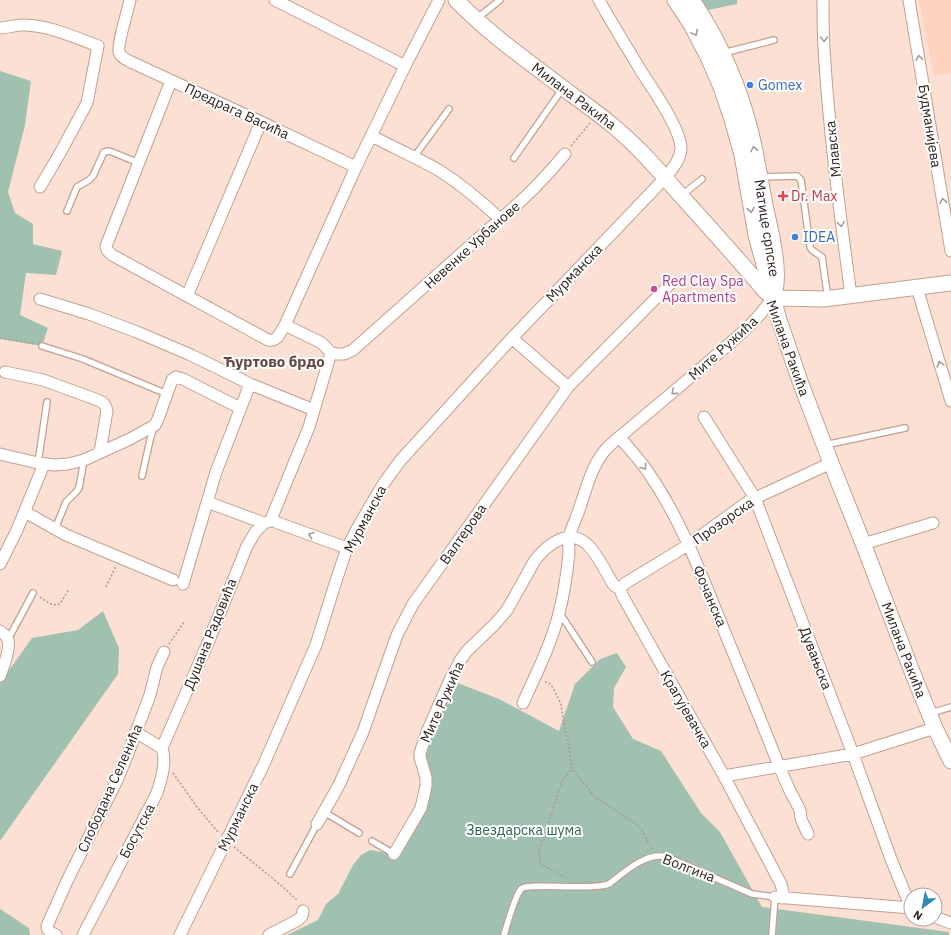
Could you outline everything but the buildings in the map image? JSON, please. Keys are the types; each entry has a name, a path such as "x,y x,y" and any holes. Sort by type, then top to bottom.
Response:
{"main road":[{"name":"Милана Ракића","path":"456,0 476,19 525,59 598,114 629,140 665,178 766,292 773,297 790,352 831,463 864,544 928,713 951,759"},
{"name":"Матице српске","path":"675,0 692,26 733,79 745,113 751,133 760,177 775,260 776,284 773,297"},
{"name":"Матице српске","path":"692,0 705,20 716,56 721,87 740,149 756,235 773,297"},
{"path":"773,297 828,299 951,283"}],"street":[{"name":"Предрага Васића","path":"130,0 120,45 119,53 122,57 356,167"},
{"path":"275,0 405,66"},
{"path":"171,81 140,163 106,246 107,250 112,255 268,340 273,340 277,338 285,325 356,167 439,0"},
{"name":"Мурманска","path":"180,935 263,766 316,645 347,548 356,529 384,483 400,461 512,338 675,166 681,148 679,139 667,112 608,18 599,0"},
{"name":"Млавска","path":"823,0 824,48 839,212 851,296"},
{"name":"Будманијева","path":"909,0 951,251"},
{"path":"0,28 31,25 58,31 98,46 87,103 40,187"},
{"path":"187,296 262,122"},
{"path":"372,136 452,179 500,219"},
{"name":"Невенке Урбанове","path":"331,353 344,354 357,348 514,208 548,174 565,154"},
{"name":"Валтерова","path":"317,824 339,785 364,732 397,635 413,604 568,387 670,284"},
{"path":"917,288 951,401"},
{"name":"Мите Ружића","path":"523,703 550,642 559,614 566,580 571,528 595,466 604,450 673,393 748,327 761,314 773,297"},
{"path":"40,299 88,314 137,332 191,355 250,384 314,410"},
{"path":"285,325 322,343 331,353"},
{"path":"512,338 568,387"},
{"name":"Душана Радовића","path":"162,748 207,645 244,551 256,531 272,517 304,438 331,353"},
{"path":"5,372 43,380 103,402 107,411 100,452"},
{"path":"0,454 41,463 61,465 76,463 84,460 130,439 155,425 172,380 176,377 183,379 240,408"},
{"path":"25,512 55,529 178,582 207,502 216,472 250,384"},
{"name":"Дувањска","path":"704,417 755,498 903,888"},
{"name":"Фочанска","path":"619,437 650,475 670,507 700,570 779,766 800,810 801,819 808,834"},
{"path":"0,564 25,512 41,463"},
{"name":"Прозорска","path":"620,589 624,584 688,545 741,506 831,463"},
{"path":"207,502 278,523 347,548"},
{"path":"864,544 933,523"},
{"name":"Мите Ружића","path":"394,854 421,808 426,786 426,778 420,757 422,746 432,719 461,659 467,651 495,624 511,604 535,560 541,553 563,538 569,537"},
{"name":"Крагујевачка","path":"569,537 578,538 588,545 613,584 620,589 640,628 724,776 781,884 783,892 778,897"},
{"path":"0,676 9,645 4,634"},
{"name":"Слободана Селенића","path":"56,935 47,929 47,926 67,881 118,778 150,695 157,667 164,652"},
{"path":"724,776 853,754 935,728"},
{"path":"136,733 162,748"},
{"name":"Босутска","path":"83,935 157,793 164,763 162,748"},
{"name":"Волгина","path":"778,897 903,907"},
{"path":"269,935 298,920 302,916 303,911"}],"lane":[{"path":"476,19 500,0"},
{"path":"716,56 774,40"},
{"path":"514,158 563,88"},
{"path":"414,158 449,109"},
{"path":"67,211 76,186 93,176 104,152 109,151 140,163"},
{"path":"760,177 797,176 801,180 810,247 822,257 828,299"},
{"path":"681,196 702,179"},
{"path":"42,346 83,359 167,394"},
{"path":"41,463 47,402"},
{"path":"142,476 155,425"},
{"path":"825,446 905,428"},
{"path":"55,529 66,502 79,488 84,460"},
{"path":"4,634 11,634 33,593"},
{"path":"559,614 564,618 592,662"},
{"name":"Милана Ракића","path":"928,713 951,707"},
{"path":"324,812 359,833"},
{"path":"290,874 317,824"},
{"path":"372,841 394,854"},
{"name":"Волгина","path":"504,935 516,900 523,888 534,886 581,887 607,885 639,863 656,856 672,859 752,894 778,897"},
{"path":"772,935 778,897"}],"path":[{"path":"565,154 598,114"},
{"path":"0,338 42,346"},
{"path":"106,587 120,558"},
{"path":"33,593 56,606 60,604 69,589"},
{"path":"164,652 184,622"},
{"path":"534,678 549,683 561,704 572,769 595,797 640,827 656,856"},
{"path":"164,763 173,772 197,807 226,842 282,886 296,899 303,911"},
{"path":"572,769 562,780 539,850 540,864 581,887"}],"shaded area":[{"path":"919,0 951,0 951,73 934,76"}],"green space":[{"path":"694,0 737,0 737,4 703,11"},
{"path":"0,71 31,81 25,125 8,192 15,213 33,224 33,244 62,251 56,275 26,273 20,315 48,328 42,346 0,339"},
{"path":"103,611 119,648 118,674 0,841 0,683 32,638 78,630"},
{"name":"Звездарска шума","path":"617,653 626,667 614,688 613,707 633,739 661,751 701,813 720,832 762,907 949,932 949,935 287,935 318,920 326,904 338,894 353,865 361,855 370,850 394,854 425,794 420,757 450,680 499,699 559,731 575,684 600,659"},
{"path":"0,909 29,928 30,935 0,935"}],"place":[{"name":"Gomex","path":"750,85"},
{"name":"Dr. Max","path":"783,196"},
{"name":"IDEA","path":"795,237"},
{"name":"Red Clay Spa Apartments","path":"654,289"}],"district":[{"name":"Ћуртово брдо","path":"274,361"}]}
